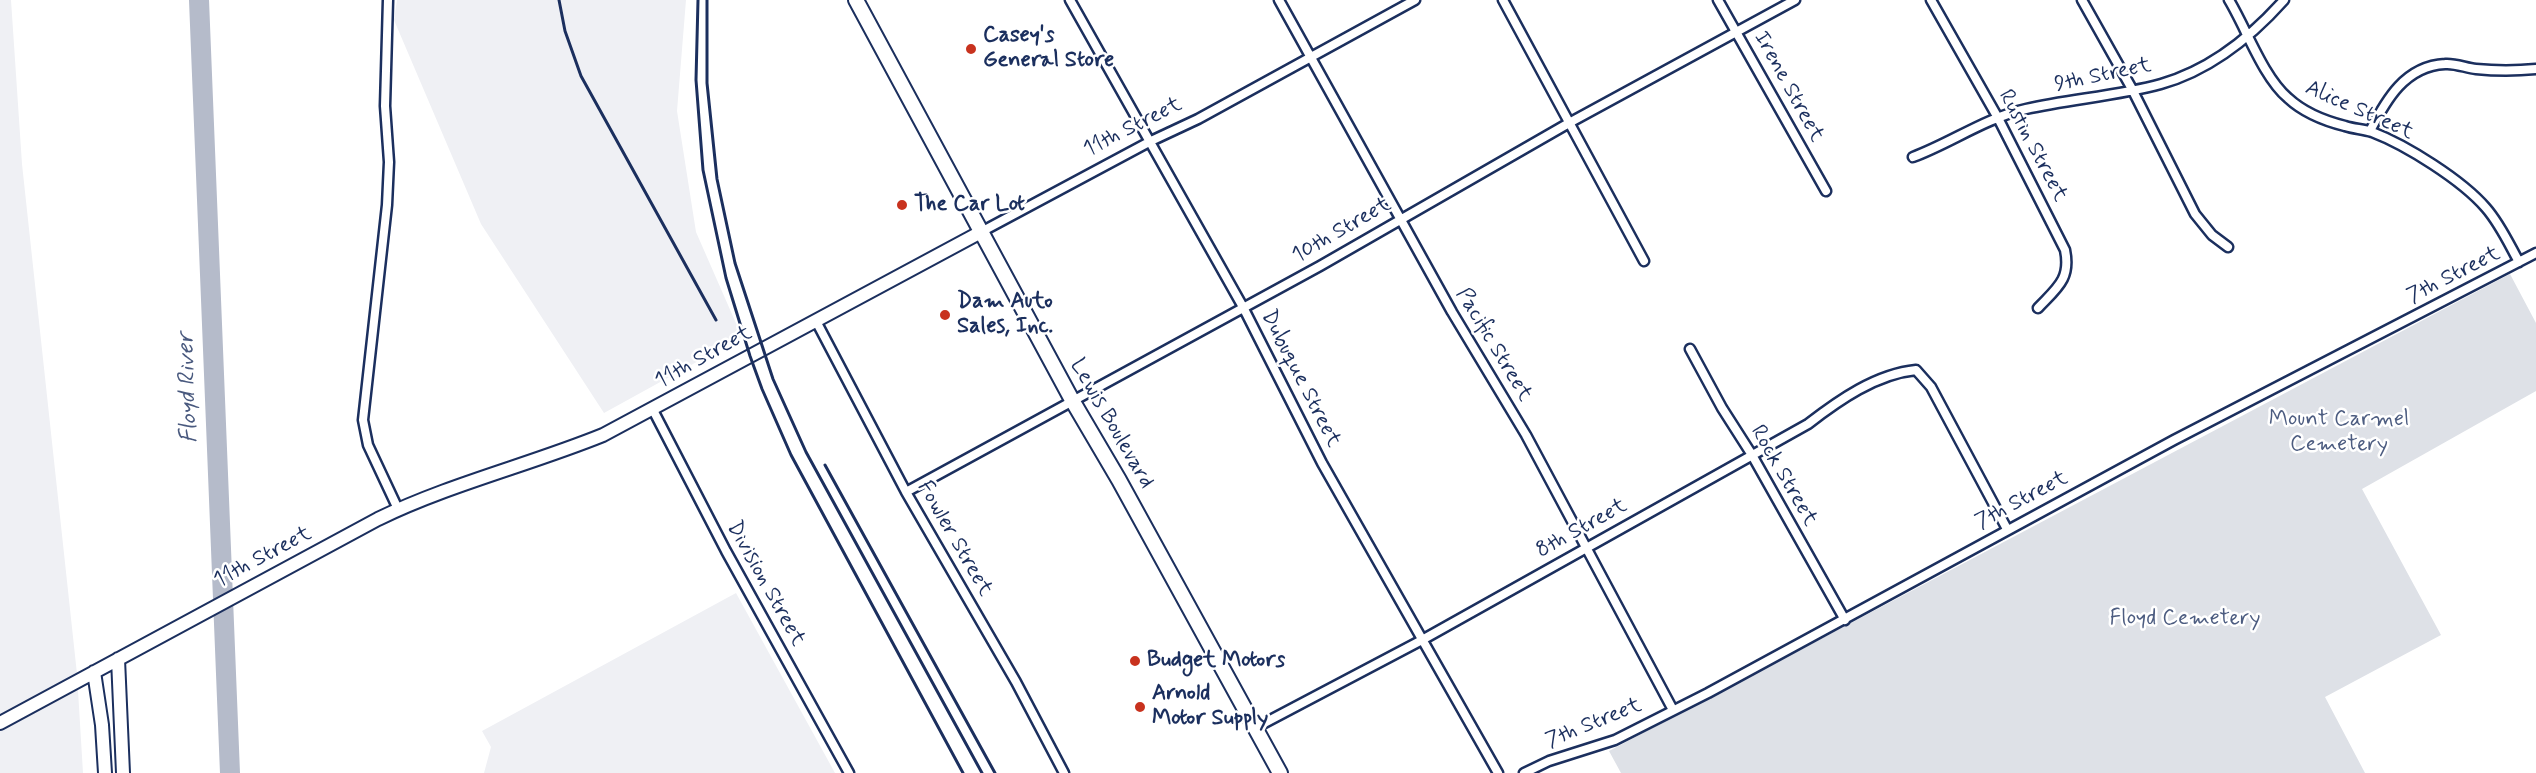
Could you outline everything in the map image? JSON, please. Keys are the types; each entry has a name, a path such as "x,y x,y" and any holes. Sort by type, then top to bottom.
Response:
{"main road":[{"name":"Lewis Boulevard","path":"856,0 1072,400 1119,480 1280,773"},
{"name":"11th Street","path":"0,723 398,509 557,454 603,435 981,232"},
{"path":"118,660 123,773"},
{"path":"94,672 102,725 105,773"}],"street":[{"path":"388,0 385,106 389,162 387,205 363,420 368,445 398,509"},
{"name":"Dubuque Street","path":"1070,0 1243,307 1311,442 1498,773"},
{"name":"Pacific Street","path":"1280,0 1452,312 1526,435 1673,710"},
{"name":"11th Street","path":"981,232 1150,141 1198,119 1415,0"},
{"path":"1503,0 1644,261"},
{"name":"Irene Street","path":"1718,0 1826,191"},
{"name":"10th Street","path":"906,492 1320,266 1569,123 1795,0"},
{"name":"Rustin Street","path":"1931,0 1998,118 2059,237 2067,260 2067,273 2038,309"},
{"path":"2082,0 2132,89 2195,214 2212,236 2228,247"},
{"name":"Alice Street","path":"2229,0 2248,37 2286,97 2300,108 2319,116 2345,126 2370,131 2394,142 2449,176 2472,194 2498,224 2520,262"},
{"name":"9th Street","path":"1912,157 1939,147 1998,118 2027,109 2161,84 2196,70 2248,37 2284,0"},
{"path":"2370,131 2396,88 2413,74 2429,66 2446,63 2486,70 2536,69"},
{"name":"7th Street","path":"1524,773 1549,761 1616,740 1845,620 2007,529 2536,254"},
{"name":"Fowler Street","path":"816,321 906,492 1016,682 1064,773"},
{"name":"Rock Street","path":"1690,349 1845,620"},
{"name":"8th Street","path":"1255,728 1422,640 1808,424 1833,405 1900,371 1916,369 1931,387 2007,529"},
{"name":"Division Street","path":"653,410 726,551 849,773"}],"shaded area":[{"path":"0,0 11,0 22,164 77,674 83,773 0,773"},
{"path":"397,0 686,0 677,111 696,232 742,337 604,413 481,224 394,20"},
{"path":"736,593 835,773 484,773 491,747 482,731"}],"green space":[{"name":"Floyd Cemetery","path":"2510,274 2536,323 2536,391 2362,489 2441,635 2325,697 2365,773 1621,773 1609,751"}],"waterway":[{"name":"Floyd River","path":"199,0 230,773"}],"railway":[{"path":"559,0 565,31 581,76 716,320"},
{"path":"698,0 696,80 703,170 726,278 750,356 791,455 963,773"},
{"path":"707,0 707,83 717,179 735,263 773,379 806,452 982,773"},
{"path":"825,465 995,773"}],"place":[{"name":"Casey's General Store","path":"971,49"},
{"name":"The Car Lot","path":"902,205"},
{"name":"Dam Auto Sales, Inc.","path":"945,315"},
{"name":"Budget Motors","path":"1135,661"},
{"name":"Arnold Motor Supply","path":"1140,707"}],"park label":[{"name":"Mount Carmel Cemetery","path":"2339,432"}]}
